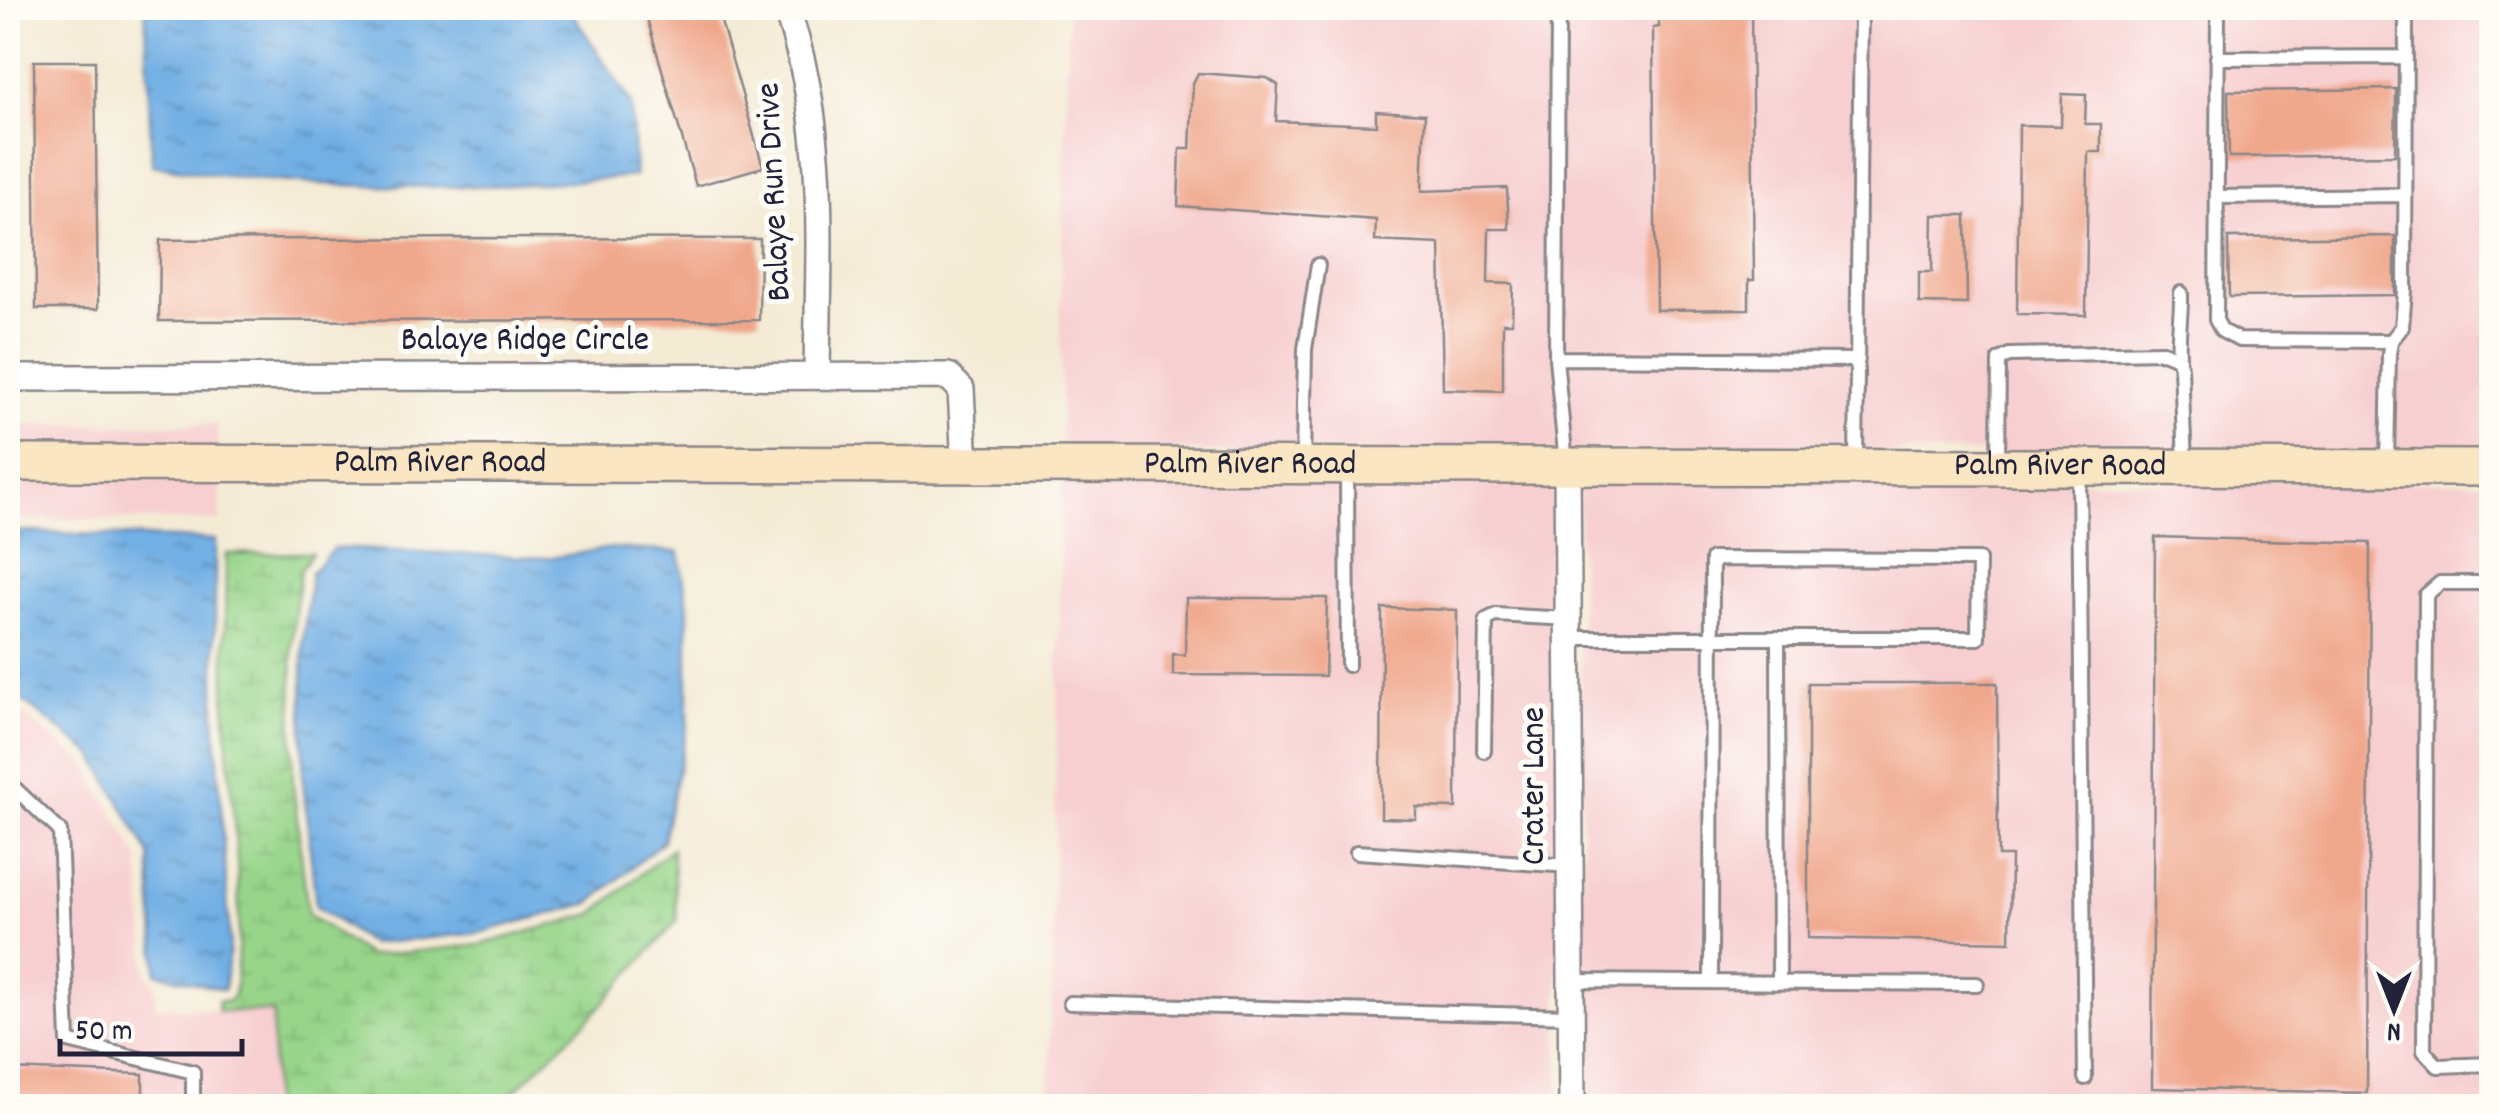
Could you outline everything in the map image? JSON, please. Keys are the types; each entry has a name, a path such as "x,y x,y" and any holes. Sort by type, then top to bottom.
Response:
{"street":[{"name":"Balaye Run Drive","path":"786,8 802,53 814,120 817,376"},
{"name":"Balaye Ridge Circle","path":"8,378 948,376 957,381 962,398 965,465"},
{"name":"Palm River Road","path":"8,464 2492,468"},
{"name":"Crater Lane","path":"1566,466 1572,1106"}],"lane":[{"path":"1558,8 1556,358 1566,466"},
{"path":"1856,467 1860,8"},
{"path":"2218,8 2216,320 2222,331 2239,340 2391,341"},
{"path":"2388,468 2391,341 2402,327 2406,8"},
{"path":"2217,58 2406,57"},
{"path":"2217,197 2405,195"},
{"path":"1303,466 1306,349 1318,265"},
{"path":"2181,293 2182,335 2177,358 2181,368 2185,467"},
{"path":"1998,467 2000,360 2009,355 2164,352 2177,358"},
{"path":"1556,358 1858,360"},
{"path":"1346,466 1348,665"},
{"path":"2079,467 2084,1078"},
{"path":"1484,752 1486,620 1496,615 1570,629 1710,638 1978,638 1979,560 1712,559 1710,638 1711,982"},
{"path":"2492,583 2440,583 2426,594 2424,1052 2438,1066 2492,1064"},
{"path":"1778,638 1779,982"},
{"path":"8,782 60,830 68,1040 193,1072 192,1106"},
{"path":"1357,852 1571,866"},
{"path":"1571,981 1977,984"},
{"path":"1070,1003 1571,1016"}],"shaded area":[{"path":"1069,8 2491,8 2491,454 1062,451 1060,315"},
{"path":"217,424 218,450 8,449 8,425"},
{"path":"8,478 219,478 220,521 8,518"},
{"path":"1062,480 1554,480 1559,1106 1049,1106"},
{"path":"1579,480 2491,482 2491,1106 2058,1106 1896,1101 1895,1106 1584,1106"},
{"path":"8,703 86,764 139,859 147,974 155,985 155,1007 273,1012 272,1106 8,1106"}],"green space":[{"path":"312,553 300,571 292,641 293,784 308,914 368,956 480,945 593,914 672,848 677,921 588,1020 499,1106 272,1106 273,1012 218,1011 218,1001 229,1001 234,995 239,926 225,697 226,554"}],"water":[{"path":"145,8 569,8 631,103 635,176 515,185 393,187 271,181 152,165"},
{"path":"8,531 215,540 215,716 230,944 224,990 157,973 150,855 94,756 8,689"},
{"path":"334,548 550,558 611,548 679,552 688,605 688,723 663,841 590,903 479,933 370,944 316,906 303,782 303,641 311,573"}],"building":[{"path":"644,8 717,8 763,167 696,186"},
{"path":"1659,8 1751,8 1754,280 1749,280 1749,309 1656,310 1653,28 1659,27"},
{"path":"34,61 95,61 98,309 36,309"},
{"path":"1198,73 1267,78 1278,85 1276,121 1376,125 1376,111 1425,114 1422,191 1507,188 1509,229 1489,229 1488,283 1513,284 1512,323 1503,323 1503,391 1443,389 1440,244 1375,241 1376,220 1178,206 1180,149 1190,149 1193,83"},
{"path":"2396,89 2395,155 2229,157 2228,91"},
{"path":"2062,94 2086,95 2085,124 2101,124 2101,152 2088,152 2086,315 2017,314 2019,125 2061,126"},
{"path":"1933,215 1966,215 1967,304 1919,303 1919,272 1932,272"},
{"path":"2395,236 2395,295 2229,297 2228,238"},
{"path":"760,239 759,320 159,321 160,240"},
{"path":"2155,537 2370,543 2367,1093 2152,1088"},
{"path":"1186,598 1327,598 1325,676 1173,675 1173,654 1185,655"},
{"path":"1382,608 1457,610 1456,808 1416,807 1416,819 1381,818"},
{"path":"1808,683 1997,683 1998,856 2011,856 2010,942 1808,938"},
{"path":"8,1069 143,1074 143,1106 8,1106"}]}
